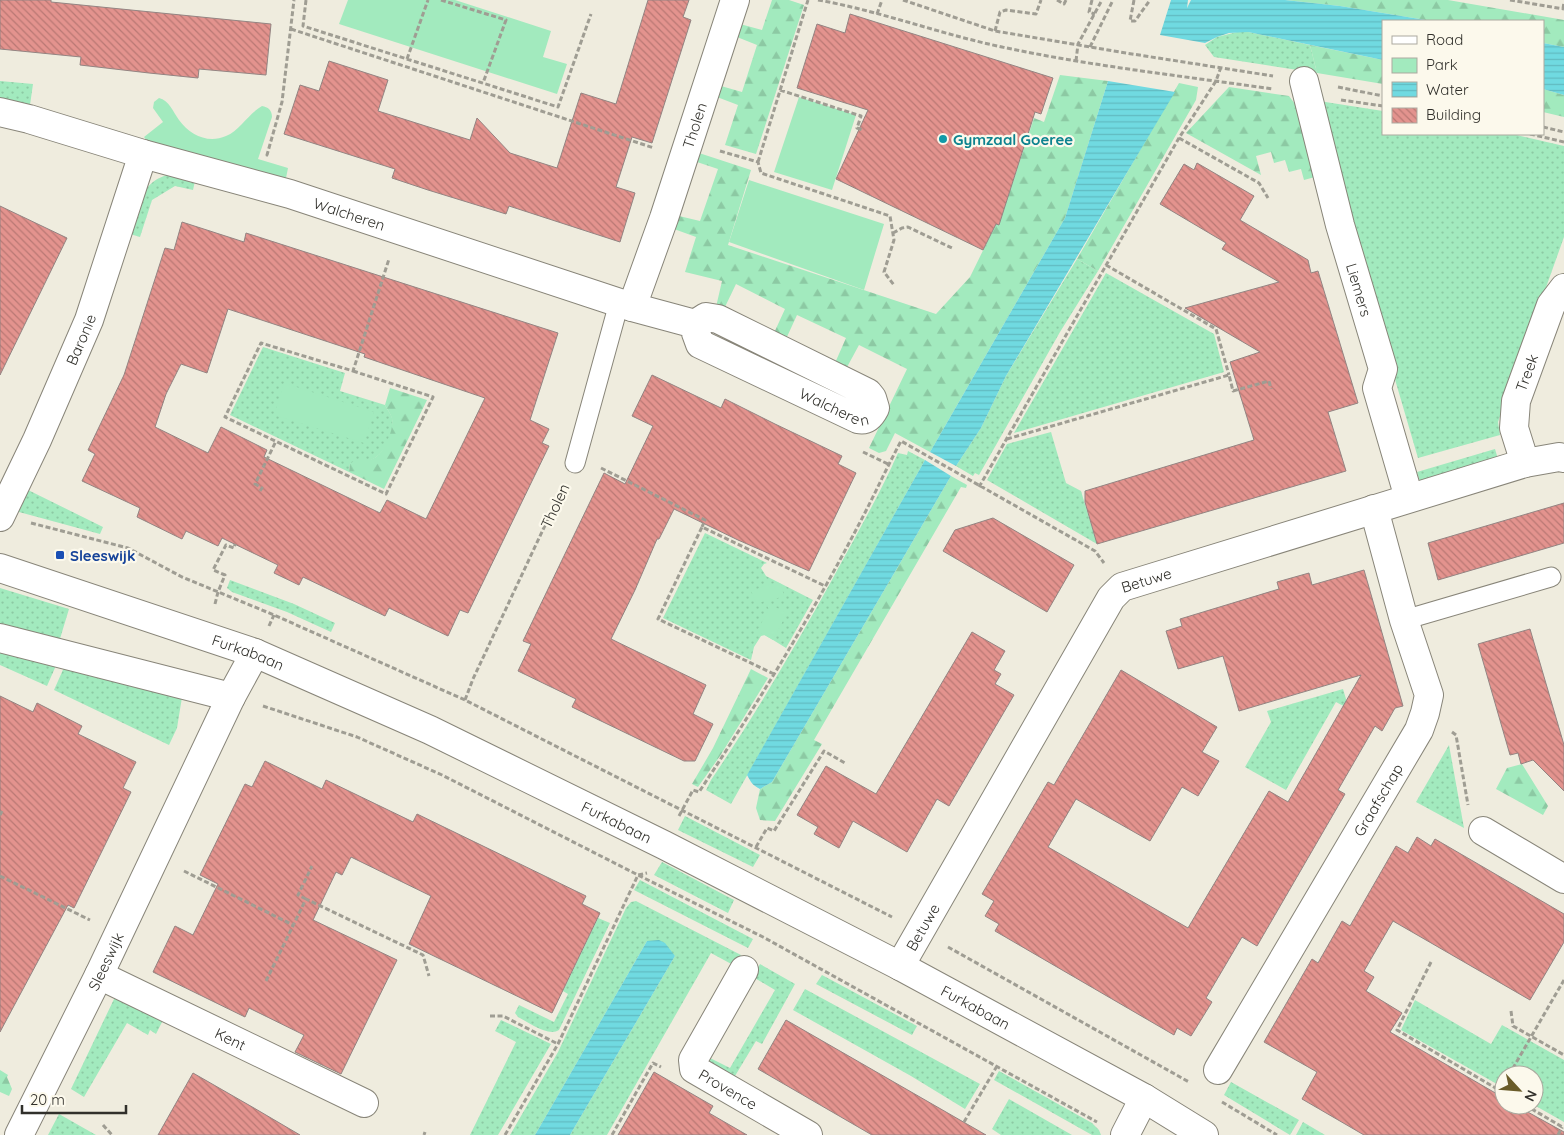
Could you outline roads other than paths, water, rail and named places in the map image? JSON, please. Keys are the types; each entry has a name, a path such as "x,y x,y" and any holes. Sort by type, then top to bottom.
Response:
{"street":[{"name":"Tholen","path":"626,305 664,218 735,0"},
{"name":"Liemers","path":"1306,87 1340,225 1383,369 1377,388 1409,498"},
{"name":"Walcheren","path":"0,112 143,154 290,194 626,305 695,324 706,317 718,319 868,393 874,402 875,408 872,414 864,420 858,419 700,344 695,324"},
{"name":"Baronie","path":"0,517 37,440 89,320 143,154"},
{"name":"Treek","path":"1525,463 1514,428 1516,401 1551,305 1564,288"},
{"name":"Betuwe","path":"900,966 1111,598 1122,587 1525,463 1559,457 1564,458"},
{"name":"Graafschap","path":"1218,1070 1419,730 1425,713 1429,695 1404,620 1374,509"},
{"name":"Furkabaan","path":"0,568 255,653 430,730 664,845 900,966 1144,1098 1204,1135"},
{"path":"0,638 231,697"},
{"name":"Sleeswijk","path":"24,1126 99,975 231,697 255,653"},
{"path":"1483,831 1564,879"},
{"name":"Provence","path":"744,970 693,1060 694,1069 808,1135"},
{"name":"Kent","path":"99,975 364,1103"},
{"path":"1115,1130 1144,1098"}],"lane":[{"name":"Tholen","path":"575,464 626,305"},
{"path":"1404,620 1551,577"}],"water":[{"path":"1171,0 1188,0 1187,8 1191,0 1285,0 1340,6 1426,20 1382,20 1382,60 1248,32 1229,33 1205,43 1160,35"},
{"path":"1544,43 1564,47 1564,95 1544,89"},
{"path":"1108,81 1175,92 1006,376 981,428 956,466 930,452 1065,218"},
{"path":"925,460 951,476 772,782 760,789 752,783 747,775"},
{"path":"659,940 665,943 675,956 570,1135 535,1135 647,941"}],"place":[{"name":"Gymzaal Goeree","path":"943,139"},
{"name":"Sleeswijk","path":"60,555"}]}
